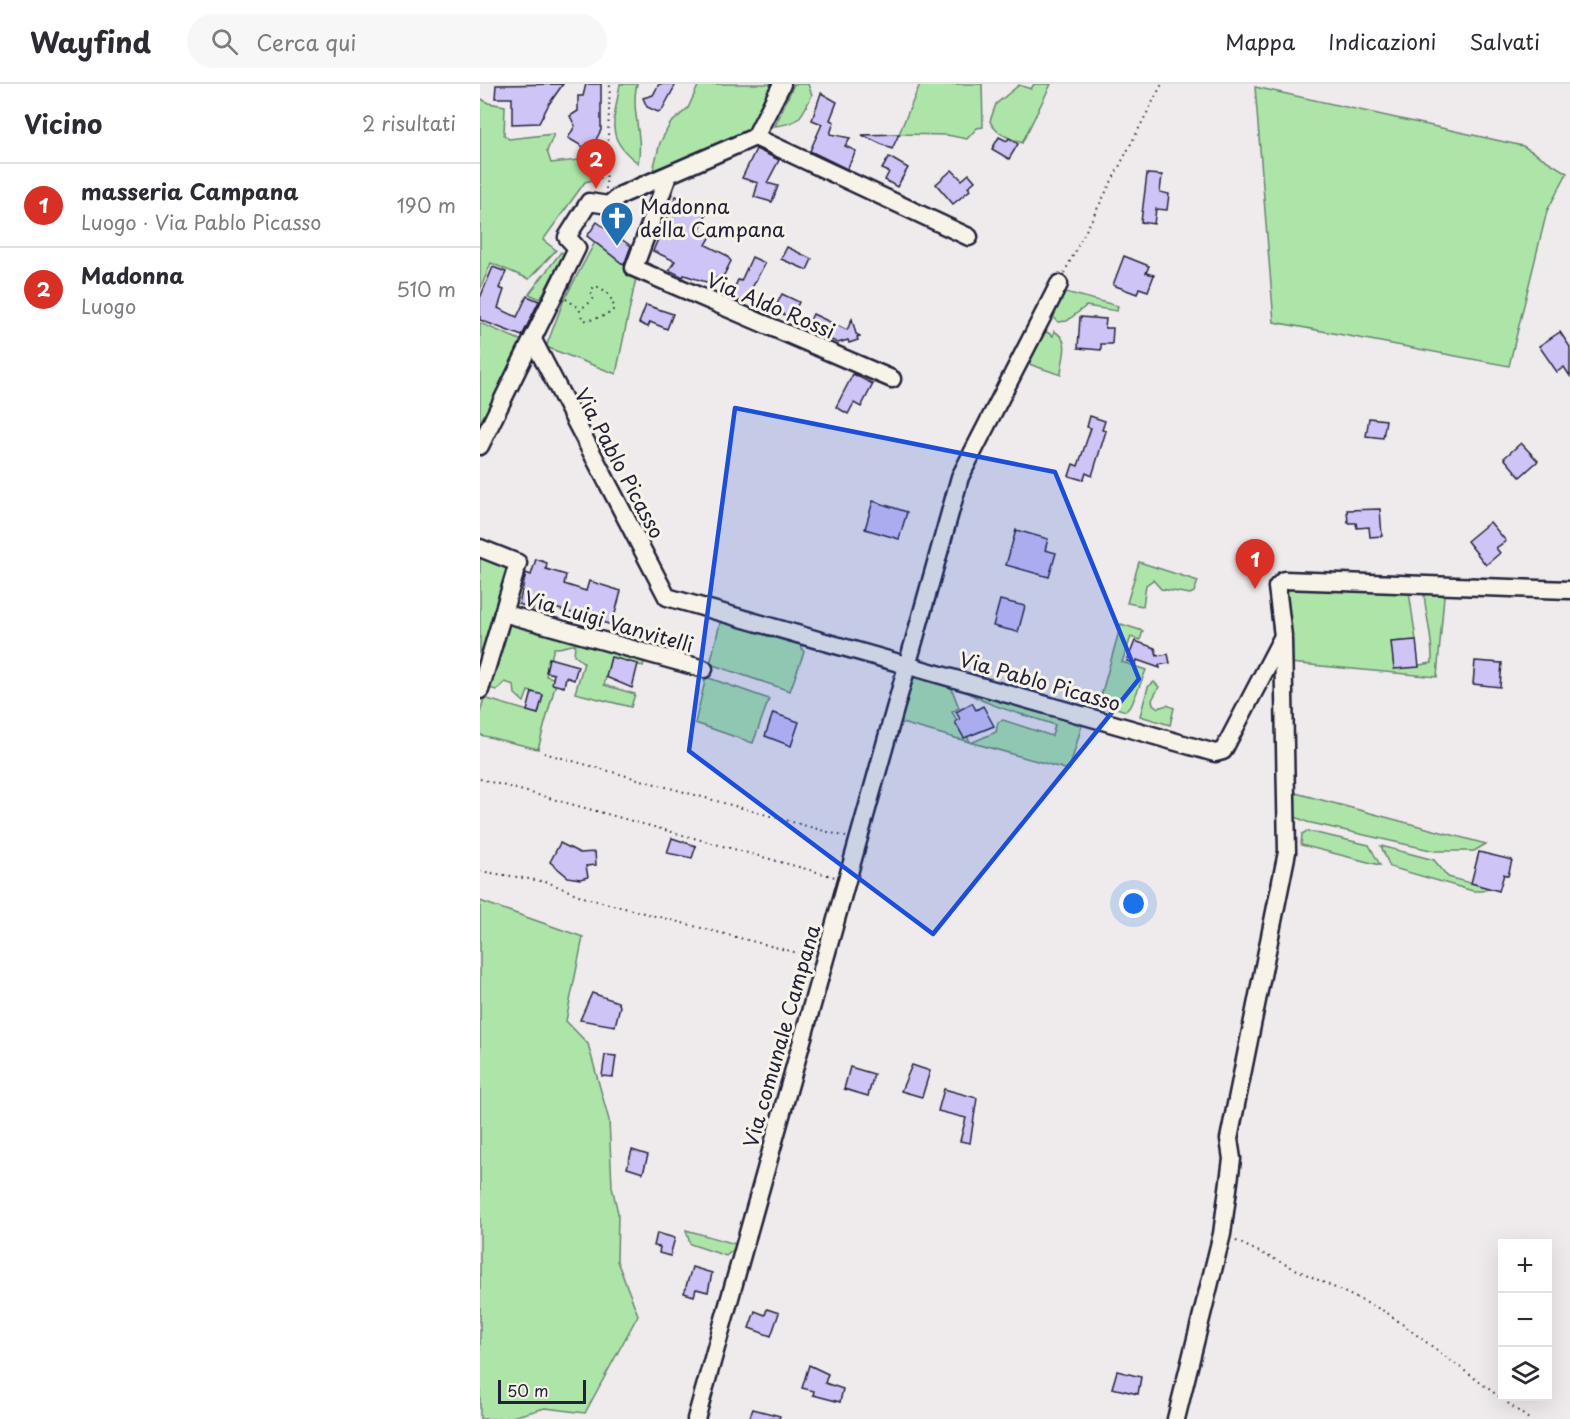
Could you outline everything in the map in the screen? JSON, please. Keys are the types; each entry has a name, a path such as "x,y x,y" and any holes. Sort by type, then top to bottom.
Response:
{"street":[{"path":"480,446 577,248 567,237 589,202 608,205 621,195 755,137 782,84"},
{"path":"755,137 969,237"},
{"name":"Via Aldo Rossi","path":"668,176 634,268 892,379"},
{"name":"Via comunale Campana","path":"696,1419 960,477 1059,284"},
{"name":"Via Pablo Picasso","path":"533,340 667,597 1215,753 1223,751 1283,636"},
{"path":"480,548 518,562 480,690"},
{"path":"1176,1419 1222,1234 1232,1159 1229,1139 1287,852 1283,636 1277,587 1284,580 1570,591"},
{"name":"Via Luigi Vanvitelli","path":"503,613 704,669"}],"path":[{"path":"605,185 610,84"},
{"path":"1059,284 1162,84"},
{"path":"556,293 579,308 582,318 587,321 607,315 614,309 613,302 603,288 595,286 591,290 592,299 586,306 579,308"},
{"path":"544,753 858,840"},
{"path":"480,779 846,880"},
{"path":"480,871 546,882 586,898 824,960"},
{"path":"1222,1234 1386,1312 1530,1419"}],"highlighted area":[{"path":"735,408 1055,472 1139,679 933,934 689,751"}],"green space":[{"path":"620,84 637,84 635,104 639,143 638,163 627,154 616,137 614,119"},
{"path":"699,84 775,84 752,132 653,170 660,143 670,124 688,108"},
{"path":"794,84 808,84 812,95 799,118 790,123 775,126"},
{"path":"920,84 982,84 983,127 977,128 967,139 947,135 899,134"},
{"path":"1034,84 1051,84 1022,143 999,132 990,121 996,104 1019,85 1031,89"},
{"path":"1255,87 1523,146 1567,173 1547,211 1509,366 1274,322"},
{"path":"480,98 488,103 505,106 504,135 509,139 554,134 547,151 551,163 597,158 601,178 585,182 543,240 556,250 529,279 491,263 480,290"},
{"path":"595,242 627,267 626,271 636,278 616,374 546,347 563,302"},
{"path":"561,252 564,254 540,299 529,294"},
{"path":"1062,291 1118,306 1117,311 1086,306 1067,321 1058,322 1051,314"},
{"path":"480,323 527,343 480,438"},
{"path":"1045,331 1053,336 1054,331 1060,335 1065,345 1061,375 1026,363"},
{"path":"480,554 509,564 482,656 480,655"},
{"path":"1139,562 1198,581 1194,592 1190,594 1161,589 1153,580 1146,585 1143,606 1127,603"},
{"path":"1290,589 1409,592 1416,640 1392,642 1394,669 1432,663 1424,593 1444,596 1437,677 1290,663 1283,595"},
{"path":"721,619 798,641 804,652 790,691 710,664"},
{"path":"507,620 645,660 643,666 611,658 604,685 635,694 631,707 575,693 584,663 574,655 575,645 570,645 554,648 546,676 557,679 538,749 480,735 480,713 484,698 538,714 543,696 528,691 524,702 515,694 514,685 505,682 497,690 487,688"},
{"path":"1121,624 1143,631 1140,640 1131,637 1122,662 1146,670 1132,704 1126,711 1099,703"},
{"path":"912,673 950,684 959,708 952,712 971,742 898,722"},
{"path":"706,677 769,699 753,743 695,723"},
{"path":"1154,682 1159,687 1152,700 1153,704 1158,708 1167,705 1174,708 1170,725 1140,716 1148,687"},
{"path":"962,686 1084,718 1069,770 972,743 996,732 998,722 1003,720 1052,736 1055,725 990,704 968,692"},
{"path":"1292,792 1486,844 1474,851 1435,851 1307,822 1293,816"},
{"path":"1307,831 1369,845 1380,865 1301,845 1302,834"},
{"path":"1381,846 1434,860 1448,877 1489,888 1473,891 1390,867"},
{"path":"480,901 583,937 566,1021 588,1044 609,1120 612,1187 618,1213 617,1261 638,1315 585,1413 545,1408 505,1419 480,1419"},
{"path":"686,1230 739,1245 726,1256 690,1244"}],"building":[{"path":"563,84 539,123 512,124 512,98 495,98 496,85"},
{"path":"586,84 601,84 601,130 590,151 568,138 575,126 570,116 578,111 578,96 583,96"},
{"path":"659,84 676,84 662,110 658,112 647,107 643,98 653,95"},
{"path":"821,93 837,102 830,120 834,122 830,134 850,138 845,146 856,151 847,169 810,151 822,124 812,120"},
{"path":"899,134 892,149 862,135"},
{"path":"999,137 1007,141 1009,138 1018,144 1009,159 992,149"},
{"path":"756,149 779,160 767,183 778,186 772,202 754,197 758,183 742,178"},
{"path":"889,157 908,168 897,187 885,180 889,172 882,169"},
{"path":"952,170 962,180 969,174 975,181 968,187 970,190 953,204 936,184"},
{"path":"1147,174 1162,175 1160,192 1169,194 1167,210 1156,209 1154,224 1141,222"},
{"path":"676,196 708,210 699,231 711,236 706,245 726,255 731,261 724,275 706,282 684,275 683,277 669,270 675,261 653,251"},
{"name":"Madonna della Campana","path":"597,222 631,246 624,265 587,236"},
{"path":"787,247 812,259 807,270 781,259"},
{"path":"1124,256 1149,266 1146,273 1154,275 1148,291 1139,288 1137,294 1113,285"},
{"path":"752,257 765,263 744,303 730,297 738,280 741,281"},
{"path":"493,267 506,272 499,288 504,290 498,308 517,317 527,296 539,301 522,336 480,320 480,298"},
{"path":"782,294 799,302 791,318 774,310"},
{"path":"646,305 673,314 667,329 650,322 648,327 639,323"},
{"path":"813,314 847,330 852,319 856,334 860,336 857,337 858,340 838,343 816,333 818,330 808,325"},
{"path":"1080,317 1106,319 1105,328 1113,328 1112,344 1101,344 1101,350 1078,348"},
{"path":"1560,332 1570,347 1570,376 1564,367 1557,372 1539,346"},
{"path":"853,374 873,384 861,407 854,403 848,414 836,407"},
{"path":"1090,416 1105,421 1102,430 1106,431 1092,476 1086,473 1083,480 1069,476 1073,464 1078,466 1091,428 1087,427"},
{"path":"1369,418 1386,420 1383,438 1366,436"},
{"path":"1521,443 1538,461 1520,477 1504,458"},
{"path":"873,501 907,512 899,539 865,529"},
{"path":"1380,509 1382,536 1370,537 1369,527 1357,528 1356,523 1348,523 1347,510"},
{"path":"1490,522 1506,541 1496,548 1500,553 1486,565 1467,541"},
{"path":"1016,530 1048,539 1045,550 1056,553 1049,577 1006,565"},
{"path":"536,559 547,563 546,569 566,575 564,584 586,591 589,581 621,591 612,625 555,608 534,604 533,609 519,604 526,573 531,575"},
{"path":"1000,600 1025,606 1018,632 993,626"},
{"path":"1416,640 1419,667 1394,669 1391,642"},
{"path":"1135,641 1155,648 1157,656 1168,654 1170,663 1159,665 1160,668 1137,660 1136,664 1127,661"},
{"path":"611,657 638,664 632,688 606,677"},
{"path":"549,658 578,666 574,680 566,677 564,687 552,684 554,674 546,672"},
{"path":"1475,661 1502,663 1500,687 1473,684"},
{"path":"532,692 543,695 538,714 527,711"},
{"path":"972,703 976,710 983,706 994,726 964,738 955,722 960,719 956,712"},
{"path":"773,713 799,722 791,746 765,736"},
{"path":"672,838 696,846 692,858 667,853"},
{"path":"560,843 580,853 595,852 596,865 586,866 588,877 580,879 568,877 550,862"},
{"path":"1479,852 1512,860 1508,876 1504,874 1499,891 1471,883"},
{"path":"592,993 618,1002 620,1006 615,1026 580,1020"},
{"path":"605,1055 616,1056 613,1077 602,1076"},
{"path":"912,1065 930,1071 922,1097 901,1091"},
{"path":"850,1067 874,1074 868,1096 844,1089"},
{"path":"944,1089 977,1098 970,1143 960,1141 966,1118 938,1111"},
{"path":"632,1150 648,1155 643,1173 627,1168"},
{"path":"657,1233 675,1238 670,1256 659,1253 660,1247 654,1246"},
{"path":"692,1267 712,1273 708,1292 696,1289 694,1296 684,1293"},
{"path":"767,1309 779,1313 771,1336 749,1328 755,1311 765,1315"},
{"path":"809,1365 828,1374 825,1383 843,1389 840,1402 813,1395 814,1391 802,1388"},
{"path":"1117,1371 1141,1377 1138,1394 1112,1388"},
{"path":"753,1409 780,1416 779,1419 749,1419"}],"place":[{"name":"Madonna","path":"596,189"},
{"name":"Madonna della Campana","path":"617,247"},
{"name":"masseria Campana","path":"1255,589"}]}
